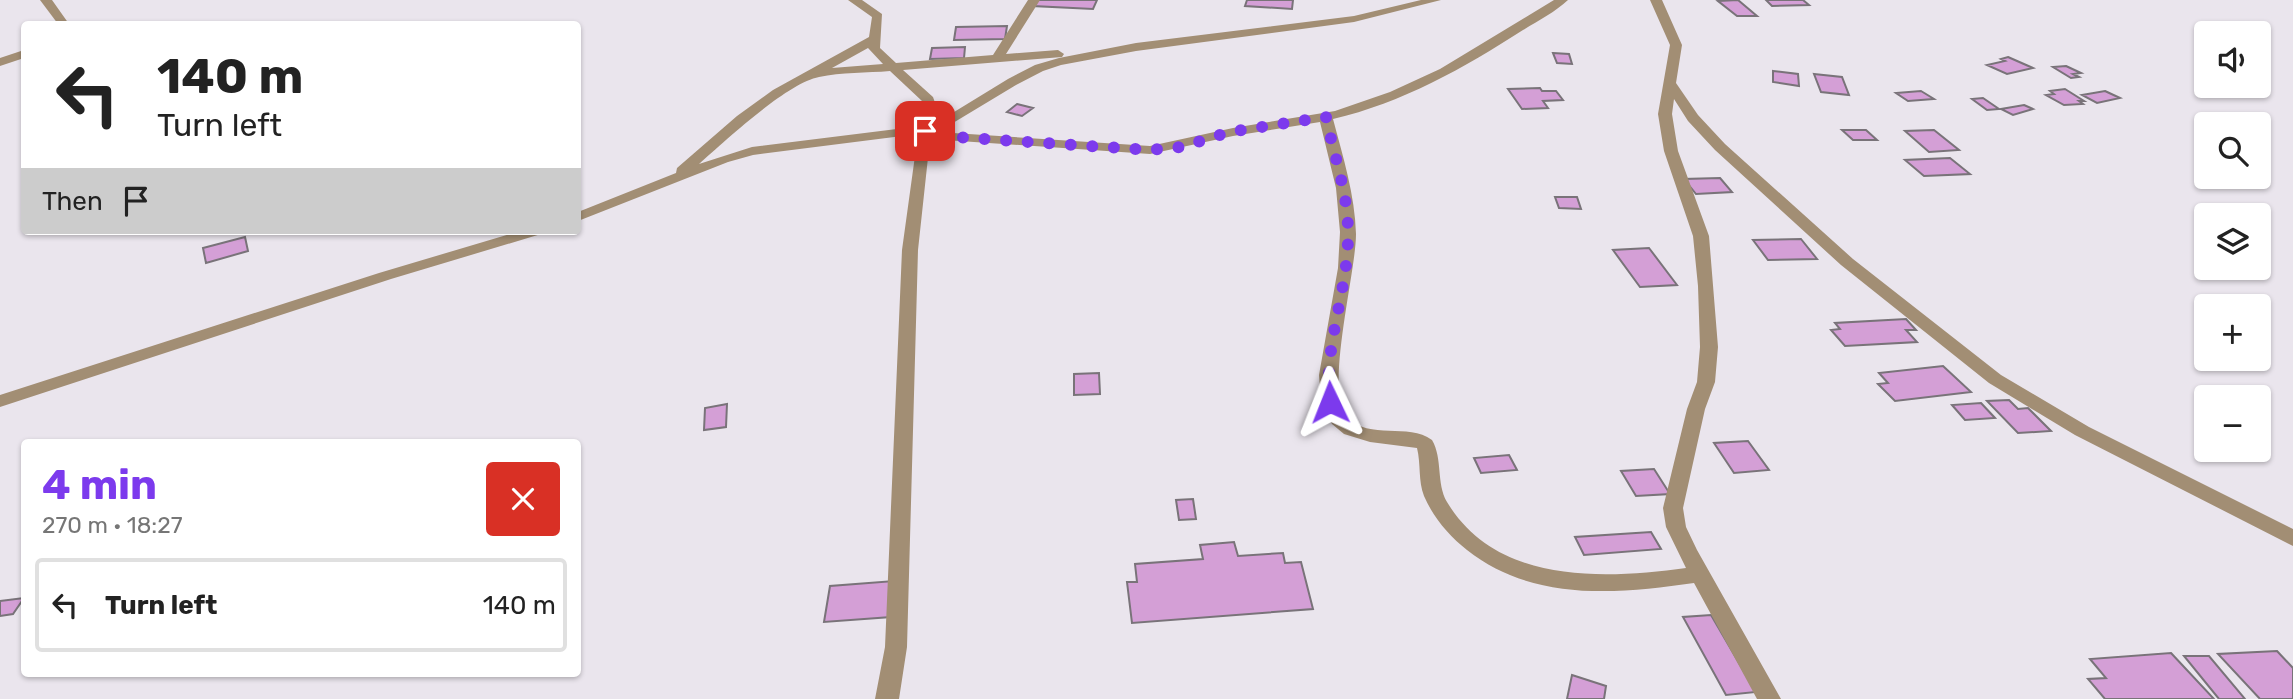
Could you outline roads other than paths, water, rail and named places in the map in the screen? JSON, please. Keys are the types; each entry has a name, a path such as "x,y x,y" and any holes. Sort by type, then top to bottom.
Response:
{"street":[{"path":"46,0 62,21"},
{"path":"854,0 878,16 874,49 928,100 929,131 910,250 897,633 887,699"},
{"path":"996,60 1034,0"},
{"path":"817,73 1136,47 1300,28 1435,0"},
{"path":"581,216 752,151 881,133 929,131 1150,150 1182,147 1229,132 1326,117 1371,105 1424,81 1491,45 1562,0"},
{"path":"1656,0 1676,45 1665,114 1671,151 1701,236 1709,347 1706,382 1696,409 1673,508 1676,527 1741,652 1769,699"},
{"path":"675,178 742,119 778,93 874,39"},
{"path":"929,131 1040,68 1136,47"},
{"path":"0,62 21,55"},
{"path":"1669,82 1693,118 1730,157 1847,262 1994,379 2082,431 2293,538"},
{"path":"1326,117 1346,195 1348,233 1345,270 1327,379 1330,402 1343,425 1361,432 1420,441 1425,445 1433,495 1445,514 1464,537 1503,564 1556,582 1597,585 1644,582 1699,573"},
{"path":"0,401 385,276 523,235"}]}
